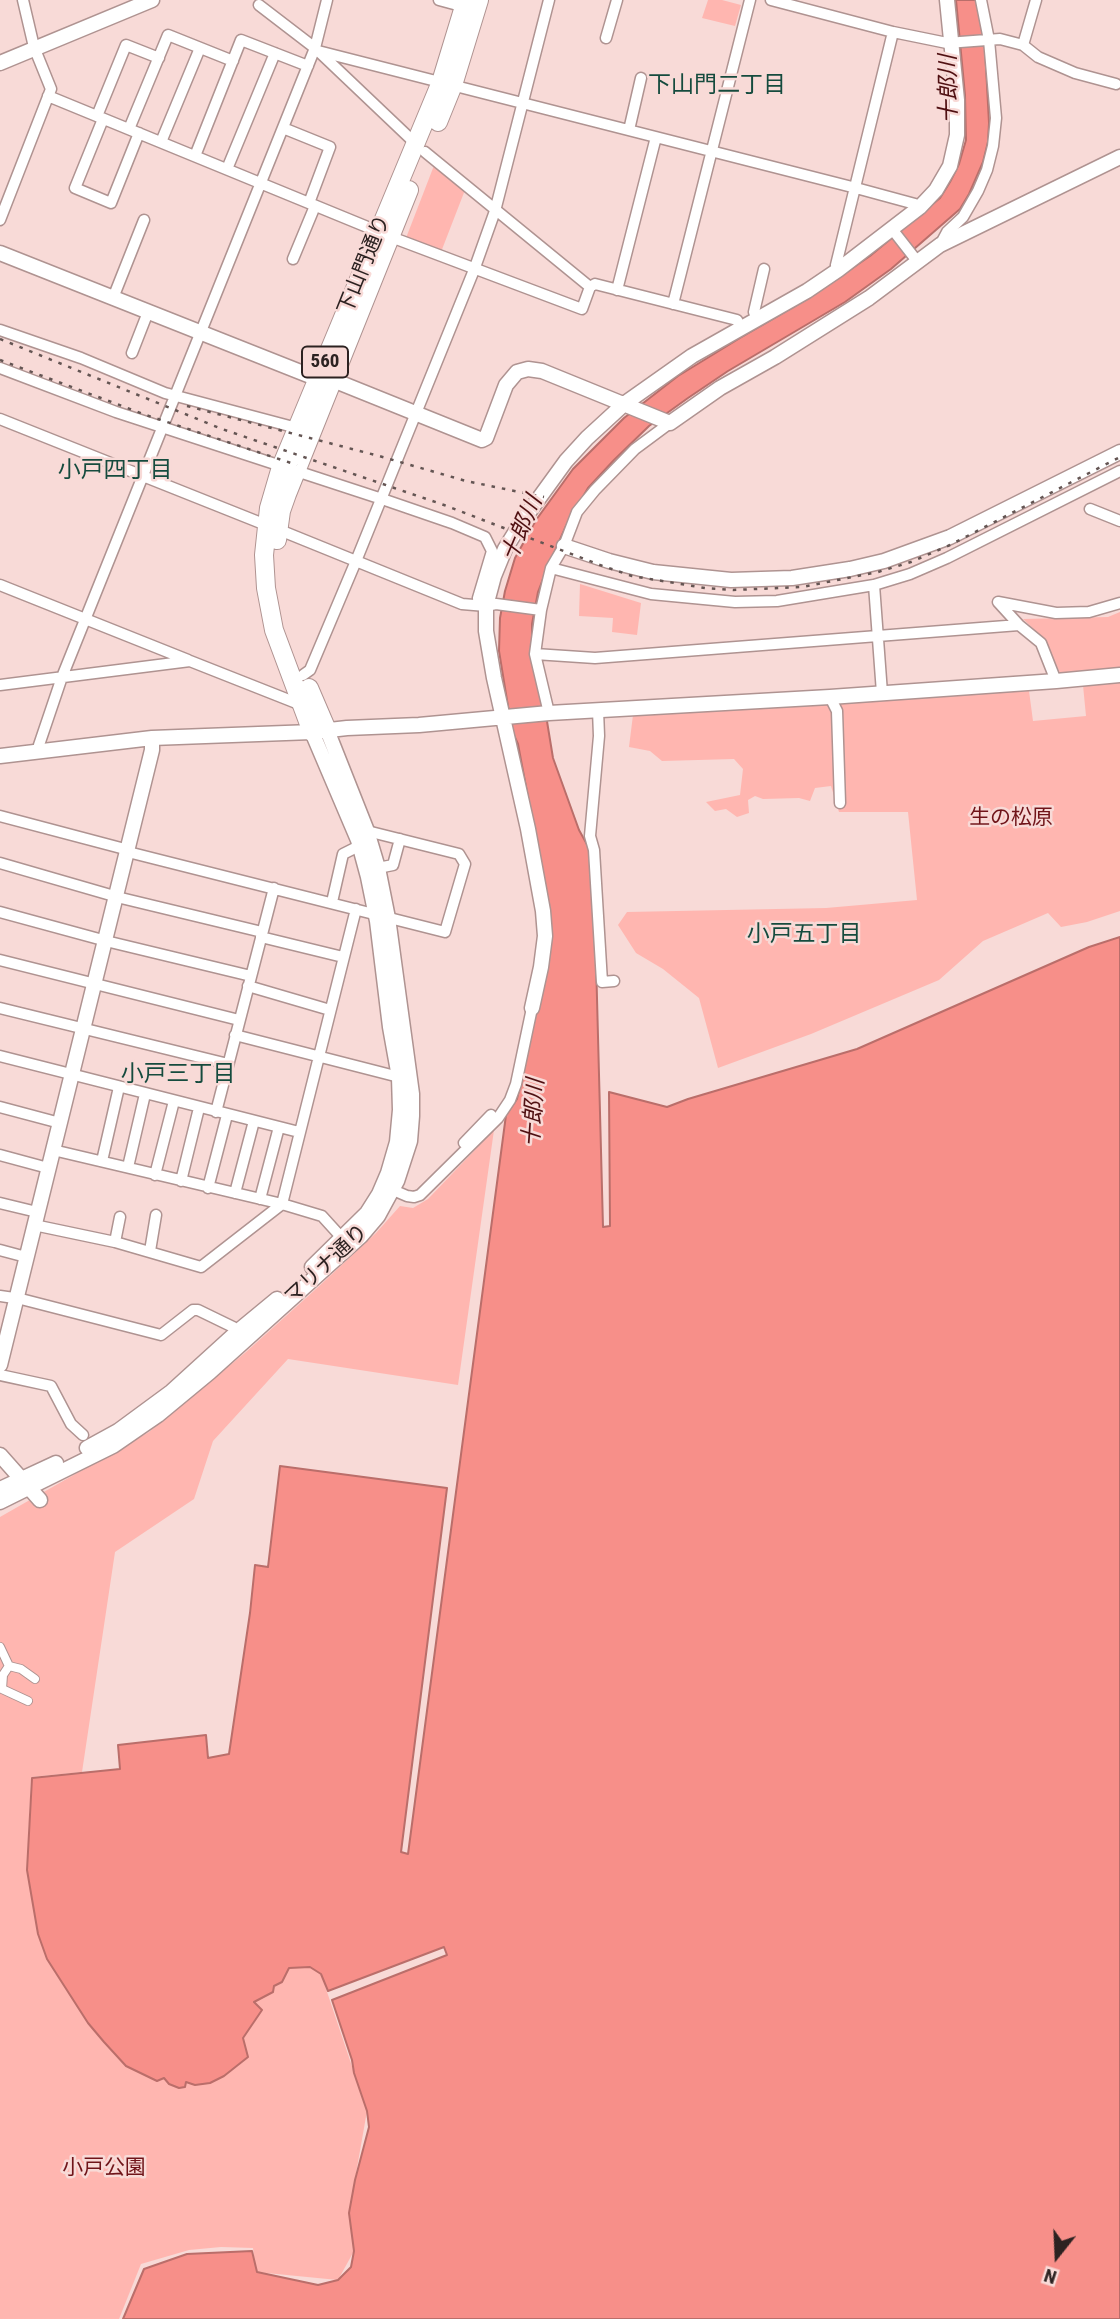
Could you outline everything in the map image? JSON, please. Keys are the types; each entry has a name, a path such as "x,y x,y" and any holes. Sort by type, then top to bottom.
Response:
{"main road":[{"name":"下山門通り","path":"289,469 447,83 470,2"},
{"name":"下山門通り","path":"319,731 304,706 274,630 266,588 264,555 289,469 297,428 325,380"},
{"name":"下山門通り","path":"272,527 276,588 283,627 303,675 319,731"}],"street":[{"path":"0,220 51,89 34,47 23,0"},
{"path":"0,63 152,0"},
{"path":"41,750 39,745 62,677 316,50 327,0"},
{"path":"439,0 470,2"},
{"path":"303,675 310,670 474,270 495,211 549,0"},
{"path":"607,38 617,0"},
{"path":"673,304 750,0"},
{"path":"771,0 893,32 954,43 1000,39 1023,45 1038,57 1075,73 1116,84"},
{"path":"393,1190 414,1197 420,1195 498,1118 516,1084 544,946 543,911 528,829 502,717 486,631 487,605 494,576 505,549 566,461 587,438 684,362 807,291 893,230 920,207 944,178 956,149 957,100 954,43 947,0"},
{"path":"940,245 978,191 993,146 996,118 989,40 981,0"},
{"path":"1023,45 1036,0"},
{"path":"259,5 316,50 420,148 590,287"},
{"path":"838,270 836,265 893,32"},
{"path":"159,58 126,44 75,188 111,202 168,36 233,61"},
{"path":"195,156 242,40 308,66"},
{"path":"161,142 200,48"},
{"path":"316,50 856,188 920,207"},
{"path":"228,169 275,53"},
{"path":"629,130 641,78"},
{"path":"48,96 474,270 583,309 590,287 595,284 737,320 741,328"},
{"path":"283,128 330,147 293,260"},
{"path":"617,290 656,137"},
{"path":"549,713 535,654 537,610 551,568 564,547 577,512 635,449 668,422 720,388 869,298 915,258 1120,157"},
{"path":"113,298 144,220"},
{"path":"893,230 915,258"},
{"path":"0,253 482,440 486,438 506,385 517,372 528,369 542,371 668,422"},
{"path":"757,319 754,312 764,269"},
{"path":"132,353 148,312"},
{"path":"0,330 81,358 165,393 297,428"},
{"path":"0,368 105,408 452,523 485,537 492,551 478,598 487,605"},
{"path":"0,419 462,604 537,610"},
{"path":"564,547 653,572 731,580 792,578 850,569 884,561 950,537 1120,452"},
{"path":"551,568 651,594 736,602 777,601 874,585 910,574 947,558 1120,471"},
{"path":"1090,509 1120,521"},
{"path":"0,585 304,706"},
{"path":"874,585 881,693"},
{"path":"1056,681 1041,643 1019,625 998,602 1056,613 1089,612 1120,603"},
{"path":"535,654 595,657 877,638 1019,625"},
{"path":"0,685 190,661"},
{"path":"0,756 152,738 480,721 549,713 830,697 1120,675"},
{"path":"830,697 837,710 839,803"},
{"path":"598,710 599,736 590,836 594,850 602,982 614,981"},
{"name":"マリナ通り","path":"0,1502 24,1484 118,1431 171,1392 288,1290 367,1213 388,1173 397,1142 399,1077 390,1027 378,868 367,831 319,731"},
{"name":"マリナ通り","path":"0,1489 24,1484 113,1446 158,1415 210,1372 360,1236 378,1216 393,1190 404,1163 412,1116 410,1072 382,916 319,731"},
{"path":"0,1365 152,750 152,738"},
{"path":"0,816 445,932 465,864 459,854 367,831"},
{"path":"378,868 393,865 400,839"},
{"path":"332,902 343,854 359,846"},
{"path":"0,863 343,957"},
{"path":"208,1188 228,1064 274,888"},
{"path":"0,1203 36,1219 201,1267 282,1204 356,909"},
{"path":"0,912 249,981 330,1010"},
{"path":"0,960 239,1020"},
{"path":"0,1008 228,1064"},
{"path":"235,1035 399,1077"},
{"path":"0,1056 299,1132"},
{"path":"102,1161 118,1087"},
{"path":"128,1167 145,1094"},
{"path":"155,1175 174,1101"},
{"path":"0,1107 60,1123"},
{"path":"181,1181 199,1108"},
{"path":"235,1193 254,1121"},
{"path":"260,1199 279,1127"},
{"path":"53,1150 282,1204 322,1216 342,1238"},
{"path":"0,1155 48,1168"},
{"path":"150,1251 156,1215"},
{"path":"115,1242 120,1217"},
{"path":"0,1250 26,1257"},
{"path":"0,1296 161,1335 193,1310 198,1310 233,1327 237,1332"},
{"path":"0,1375 51,1386 71,1424 83,1435"},
{"path":"0,1455 40,1500"},
{"path":"0,1647 9,1666 35,1679"},
{"path":"9,1666 3,1675 2,1689 27,1701"}],"green space":[{"path":"708,0 741,5 735,26 702,18"},
{"path":"435,163 465,190 441,252 406,238"},
{"path":"580,584 641,603 637,635 612,632 613,618 579,616"},
{"name":"生の松原","path":"1120,612 1120,911 1061,927 1048,913 983,941 939,980 811,1034 718,1068 699,998 663,969 636,953 618,925 627,912 826,908 917,900 908,812 839,812 831,786 815,788 810,801 799,798 763,799 755,796 748,800 749,813 737,817 726,809 715,811 706,802 740,795 743,769 734,759 662,761 650,751 629,747 633,715 1029,691 1033,721 1086,716 1082,675 1062,677 1044,639 1023,619 1108,617"},
{"name":"小戸公園","path":"494,1130 458,1385 288,1359 213,1441 194,1499 115,1552 82,1772 31,1777 27,1870 38,1934 47,1959 88,2023 164,2077 195,2085 210,2083 224,2076 236,2067 243,2038 262,2010 254,2002 282,1982 289,1968 310,1967 321,1974 367,2111 349,2213 354,2251 338,2280 256,2272 253,2248 189,2250 141,2264 119,2319 0,2319 0,1517 149,1432 246,1352 316,1289 376,1233 400,1206 413,1208 428,1199"}],"water":[{"name":"十郎川","path":"956,0 977,0 985,48 989,123 983,162 960,209 891,269 845,302 728,371 688,398 649,426 614,460 588,488 566,526 546,571 538,592 532,624 532,661 544,703 553,758 579,830 589,848 595,922 603,1227 610,1226 609,1092 667,1107 857,1049 1089,947 1120,937 1120,2319 123,2319 144,2269 187,2254 252,2251 257,2272 318,2285 338,2280 351,2267 354,2251 349,2213 369,2127 367,2111 332,2000 447,1955 444,1947 328,1991 321,1974 310,1967 289,1968 282,1982 274,1986 273,1992 254,2002 262,2010 243,2038 248,2057 224,2076 210,2083 195,2085 186,2082 185,2087 179,2088 169,2084 164,2078 157,2081 126,2066 104,2042 88,2023 47,1959 38,1934 27,1870 32,1778 120,1769 118,1745 206,1735 208,1758 229,1754 255,1565 268,1567 280,1466 447,1488 401,1852 408,1854 506,1115 517,1099 547,960 550,916 518,744 512,731 499,651 500,618 505,591 515,558 536,520 573,469 624,418 678,376 809,298 870,256 940,198 959,164 966,140 965,95"}],"railway":[{"path":"0,339 222,429 444,505 600,565 632,576 705,588 733,590 802,587 878,572 911,562 950,545 1120,457"},
{"path":"0,360 146,415 297,465"},
{"path":"187,406 466,481 544,497"}],"district":[{"name":"下山門二丁目","path":"717,86"},
{"name":"小戸四丁目","path":"115,471"},
{"name":"小戸五丁目","path":"804,935"},
{"name":"小戸三丁目","path":"178,1075"}]}
